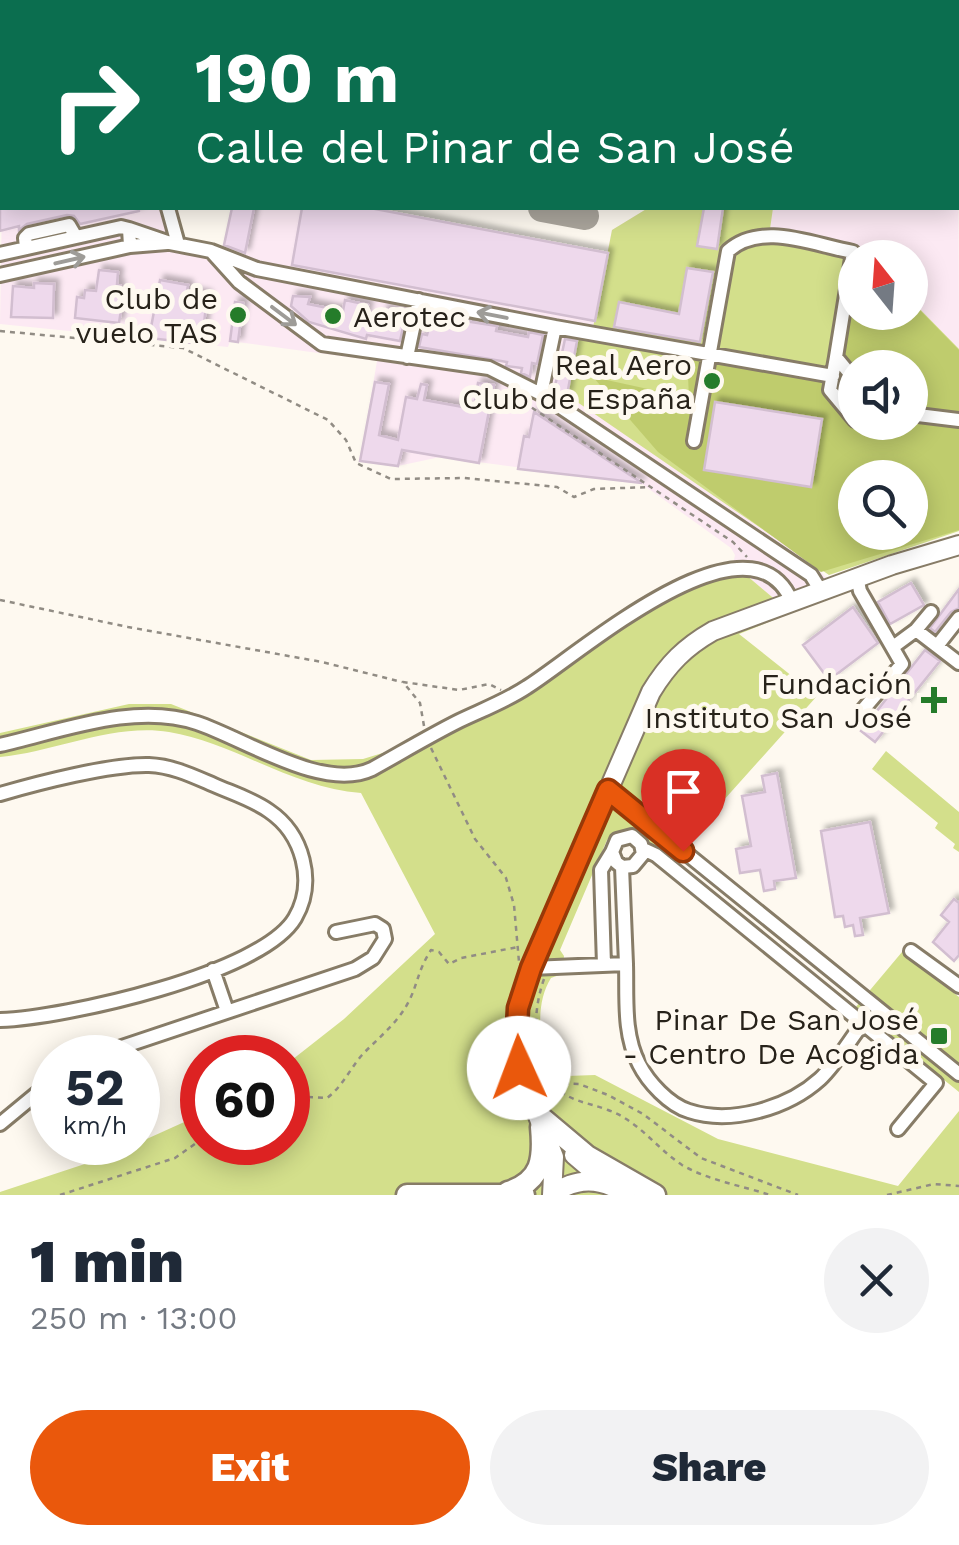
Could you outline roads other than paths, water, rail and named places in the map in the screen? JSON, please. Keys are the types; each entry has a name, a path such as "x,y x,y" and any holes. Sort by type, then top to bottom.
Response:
{"highway":[{"path":"502,1194 527,1184 538,1173 544,1154 542,1123"},
{"path":"542,1123 586,1156 655,1195"},
{"path":"407,1195 524,1195"}],"main road":[{"path":"552,1195 554,1157 530,1100 516,1046 518,1008 651,692 673,658 714,631 959,545"},
{"path":"542,1123 566,1148 626,1195"},
{"path":"552,1195 576,1182 608,1184"}],"street":[{"path":"168,210 174,244"},
{"path":"0,254 120,227 211,252 232,267 249,290 322,344 489,368 541,394 811,575 820,591"},
{"path":"129,229 130,246"},
{"path":"694,441 728,251 742,239 762,234 853,252 830,390 838,400"},
{"path":"0,275 130,246 174,244"},
{"path":"232,267 833,376"},
{"path":"249,290 257,269"},
{"path":"407,356 419,300"},
{"path":"541,394 554,327"},
{"path":"928,416 959,420"},
{"path":"0,745 120,718 171,717 199,724 314,770 340,777 363,774 514,695 652,601 707,576 750,568 766,571 780,580 792,602"},
{"path":"857,578 860,591 902,664 861,712"},
{"path":"893,647 916,630 931,612"},
{"path":"937,646 959,618"},
{"path":"916,630 959,664"},
{"path":"0,794 124,767 160,766 186,773 273,814 295,840 304,862 305,883 300,908 287,929 249,958 73,1013 0,1020"},
{"path":"608,790 959,1074"},
{"path":"604,965 601,870 617,840 627,836 637,839 643,849 656,855 936,1083 898,1129"},
{"path":"612,852 622,866 638,863 643,849"},
{"path":"622,866 627,1025 638,1062 658,1090 687,1111 730,1116 761,1111 796,1094 820,1079 863,1023"},
{"path":"157,1035 362,966 380,951 386,939 375,924 336,932"},
{"path":"911,951 959,986"},
{"path":"533,968 626,964"},
{"path":"213,970 226,1011"},
{"path":"909,1060 921,1044"},
{"path":"0,1124 30,1099"}],"place":[{"name":"Club de vuelo TAS","path":"238,315"},
{"name":"Aerotec","path":"333,316"},
{"name":"Real Aero Club de España","path":"712,381"},
{"name":"Fundación Instituto San José","path":"934,700"},
{"name":"Pinar De San José - Centro De Acogida","path":"939,1036"}]}
